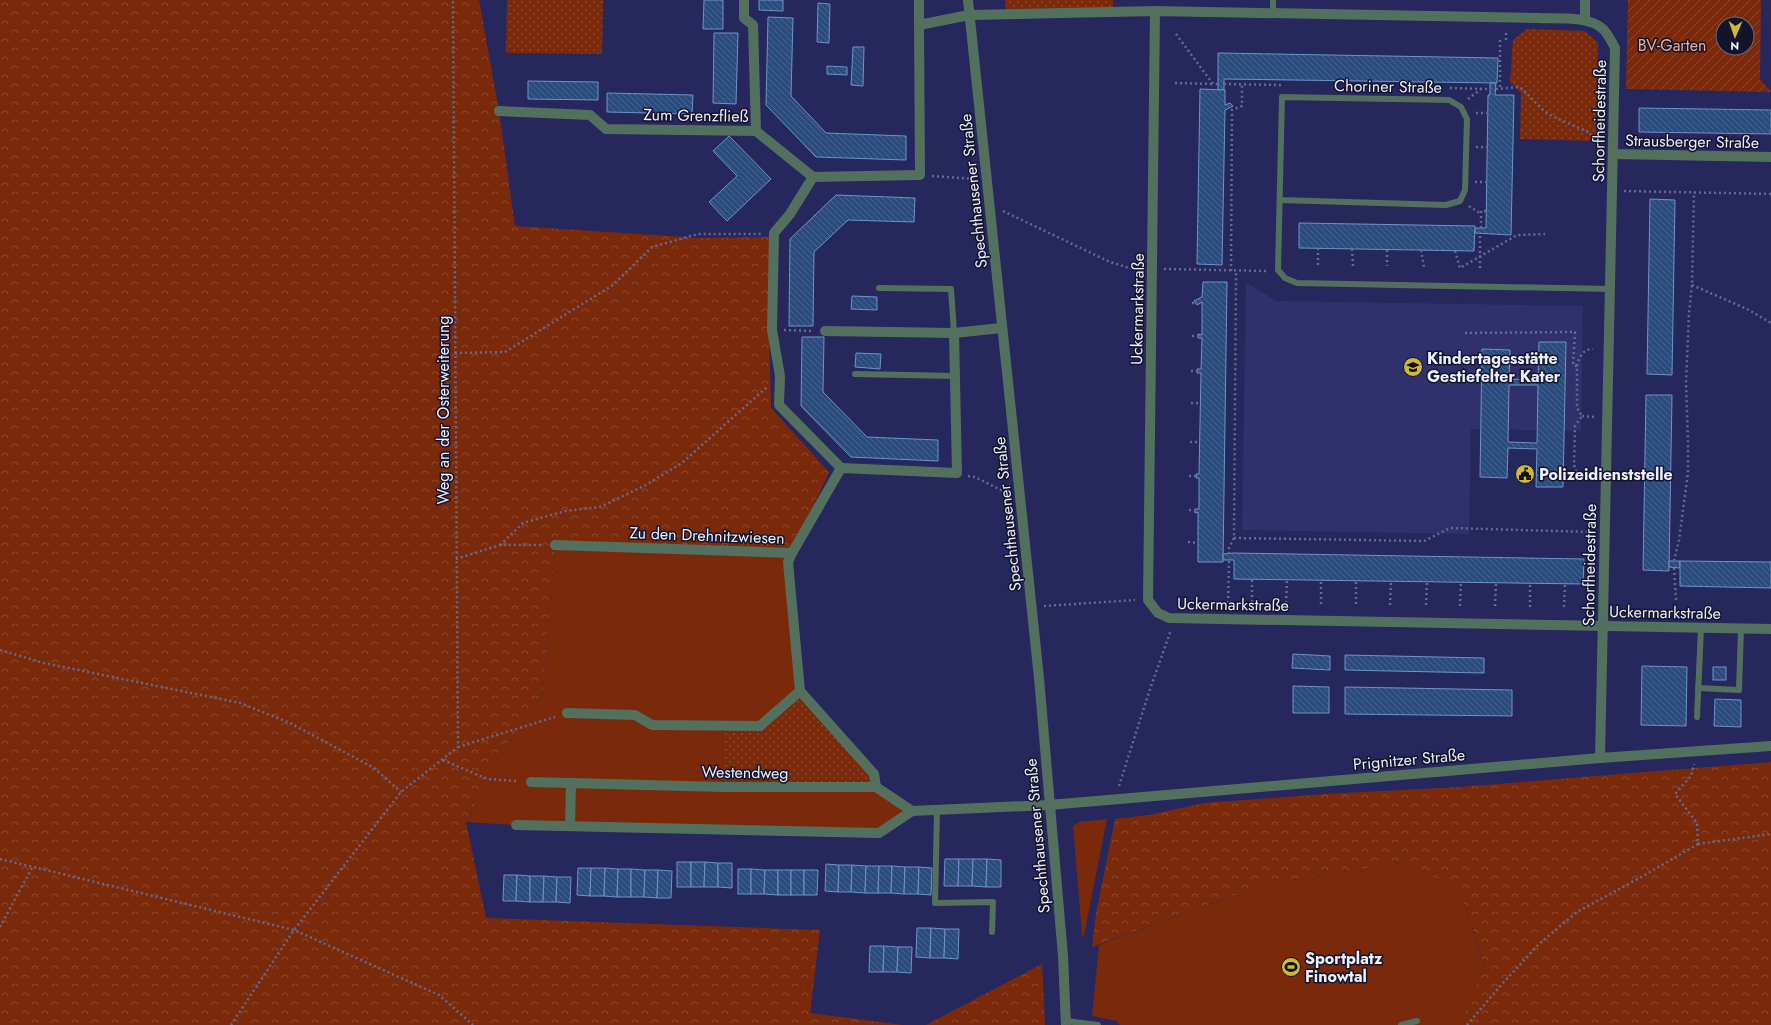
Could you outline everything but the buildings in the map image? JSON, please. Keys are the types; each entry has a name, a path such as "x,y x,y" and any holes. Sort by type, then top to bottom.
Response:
{"street":[{"path":"744,0 744,18 753,26 756,131"},
{"path":"920,0 920,175 813,177 790,214 774,233 772,330 780,376 779,404 841,468 956,473 954,333"},
{"name":"Spechthausener Straße","path":"968,0 990,204 1001,328 1032,606 1063,956 1066,1023"},
{"path":"1585,0 1585,20"},
{"name":"Schorfheidestraße","path":"969,15 1155,10 1585,20 1604,30 1615,48 1600,758"},
{"name":"Uckermarkstraße","path":"1155,10 1148,600 1158,613 1169,618 1771,629"},
{"path":"919,25 969,15"},
{"name":"Zum Grenzfließ","path":"499,111 590,115 606,129 756,131 813,177"},
{"name":"Strausberger Straße","path":"1613,154 1771,157"},
{"path":"825,331 954,333 1001,328"},
{"name":"Zu den Drehnitzwiesen","path":"555,545 792,553 841,468"},
{"path":"792,553 788,562 800,691 874,774 876,787 912,811"},
{"path":"567,713 636,715 652,725 760,726 800,691"},
{"name":"Prignitzer Straße","path":"1049,805 1115,798 1600,758 1771,746"},
{"name":"Westendweg","path":"531,782 723,787 876,787"},
{"path":"570,826 571,783"},
{"path":"516,825 879,833 912,811 1049,805"}],"lane":[{"path":"1273,13 1274,0"},
{"name":"Choriner Straße","path":"1280,200 1446,205 1460,201 1465,190 1467,119 1461,107 1450,100 1282,97 1278,270 1285,278 1297,283 1610,289"},
{"path":"879,288 951,289 954,333"},
{"path":"855,374 955,376"},
{"path":"1697,717 1701,628"},
{"path":"1698,688 1739,690 1741,629"},
{"path":"938,810 935,903 993,902 992,932"},
{"path":"1401,1025 1416,1021"},
{"path":"1066,1023 1098,1025"}],"path":[{"name":"Weg an der Osterweiterung","path":"453,0 454,353 458,747"},
{"path":"1176,34 1213,84"},
{"path":"1500,40 1500,89"},
{"path":"1175,83 1218,84"},
{"path":"1231,271 1232,110 1242,106 1242,84"},
{"path":"1496,89 1520,86 1542,109 1552,116 1588,132 1613,154"},
{"path":"1459,106 1481,89"},
{"path":"920,175 987,180"},
{"path":"1612,190 1771,194"},
{"path":"1674,561 1679,540 1688,473 1686,383 1689,313 1692,285 1694,192"},
{"path":"990,204 1110,262 1129,268 1270,271"},
{"path":"1481,228 1481,211 1486,211"},
{"path":"454,353 505,352 613,285 652,247 698,234 774,233"},
{"path":"1480,234 1480,268"},
{"path":"1455,251 1460,268 1518,235 1545,234"},
{"path":"1318,249 1318,265"},
{"path":"1352,249 1353,266"},
{"path":"1387,250 1387,266"},
{"path":"1421,250 1424,267"},
{"path":"1229,554 1229,548 1234,538 1236,271"},
{"path":"1692,285 1747,309 1771,323"},
{"path":"772,330 825,331"},
{"path":"1465,333 1575,332 1573,366 1577,366"},
{"path":"1192,336 1198,336"},
{"path":"1593,349 1585,351 1578,358 1576,408 1582,416 1575,426 1574,466 1578,477 1591,480 1606,479"},
{"path":"1191,371 1197,371"},
{"path":"500,545 523,523 565,511 600,507 644,486 682,463 780,376"},
{"path":"1191,402 1200,403"},
{"path":"1190,442 1200,442"},
{"path":"956,473 975,477 1020,499"},
{"path":"1189,476 1196,476"},
{"path":"1189,510 1195,511"},
{"path":"1234,538 1424,541 1450,528 1605,532"},
{"path":"1188,542 1198,543"},
{"path":"456,559 500,545 555,545"},
{"path":"1228,619 1229,560"},
{"path":"1674,568 1676,600"},
{"path":"1252,579 1252,602"},
{"path":"1286,603 1287,580"},
{"path":"1321,580 1321,604"},
{"path":"1356,581 1356,604"},
{"path":"1390,605 1391,581"},
{"path":"1426,605 1427,582"},
{"path":"1460,606 1461,582"},
{"path":"1495,606 1496,583"},
{"path":"1530,584 1530,607"},
{"path":"1564,608 1565,584"},
{"path":"1032,606 1148,600"},
{"path":"1115,798 1149,692 1172,629 1183,618"},
{"path":"0,650 44,663 240,703 290,723 374,768 401,792"},
{"path":"231,1025 294,930 401,792 458,747 567,713"},
{"path":"1697,751 1691,776 1675,794 1697,823 1698,844"},
{"path":"443,760 487,779 531,782"},
{"path":"1467,1025 1529,955 1577,912 1698,844 1771,834"},
{"path":"0,859 294,930 439,995 473,1025"},
{"path":"0,926 33,866"}],"shaded area":[{"name":"Kindertagesstätte Gestiefelter Kater","path":"1246,282 1276,301 1583,306 1581,431 1471,429 1469,534 1242,530"}],"green space":[{"path":"0,0 479,0 499,111 515,226 700,238 772,237 769,331 771,408 829,472 792,553 555,545 542,698 499,754 466,822 486,918 820,930 810,1013 903,1025 0,1025"},
{"path":"507,0 603,0 602,54 506,53"},
{"path":"1005,0 1113,0 1113,9 1006,10"},
{"name":"BV-Garten","path":"1628,0 1761,0 1760,79 1771,92 1626,89"},
{"path":"1527,29 1584,31 1598,42 1596,134 1589,141 1520,139 1521,93 1510,82 1513,40"},
{"path":"555,545 792,553 800,691 876,787 912,811 879,833 516,825 466,822 499,754 542,698"},
{"path":"800,691 874,774 876,787 723,787 725,726 760,726"},
{"path":"1771,762 1771,1025 1459,1025 1485,967 1460,891 1407,862 1265,884 1092,947 1096,913 1115,819 1149,815 1204,803 1326,794 1460,787"},
{"path":"1107,819 1084,935 1082,935 1073,826 1079,822"},
{"path":"1407,862 1460,891 1485,968 1459,1025 1120,1025 1117,1021 1092,1016 1099,945 1265,884"},
{"path":"1042,964 1045,1025 926,1025"}],"place":[{"name":"Kindertagesstätte Gestiefelter Kater","path":"1413,367"},
{"name":"Polizeidienststelle","path":"1525,474"},
{"name":"Sportplatz Finowtal","path":"1291,967"}]}
